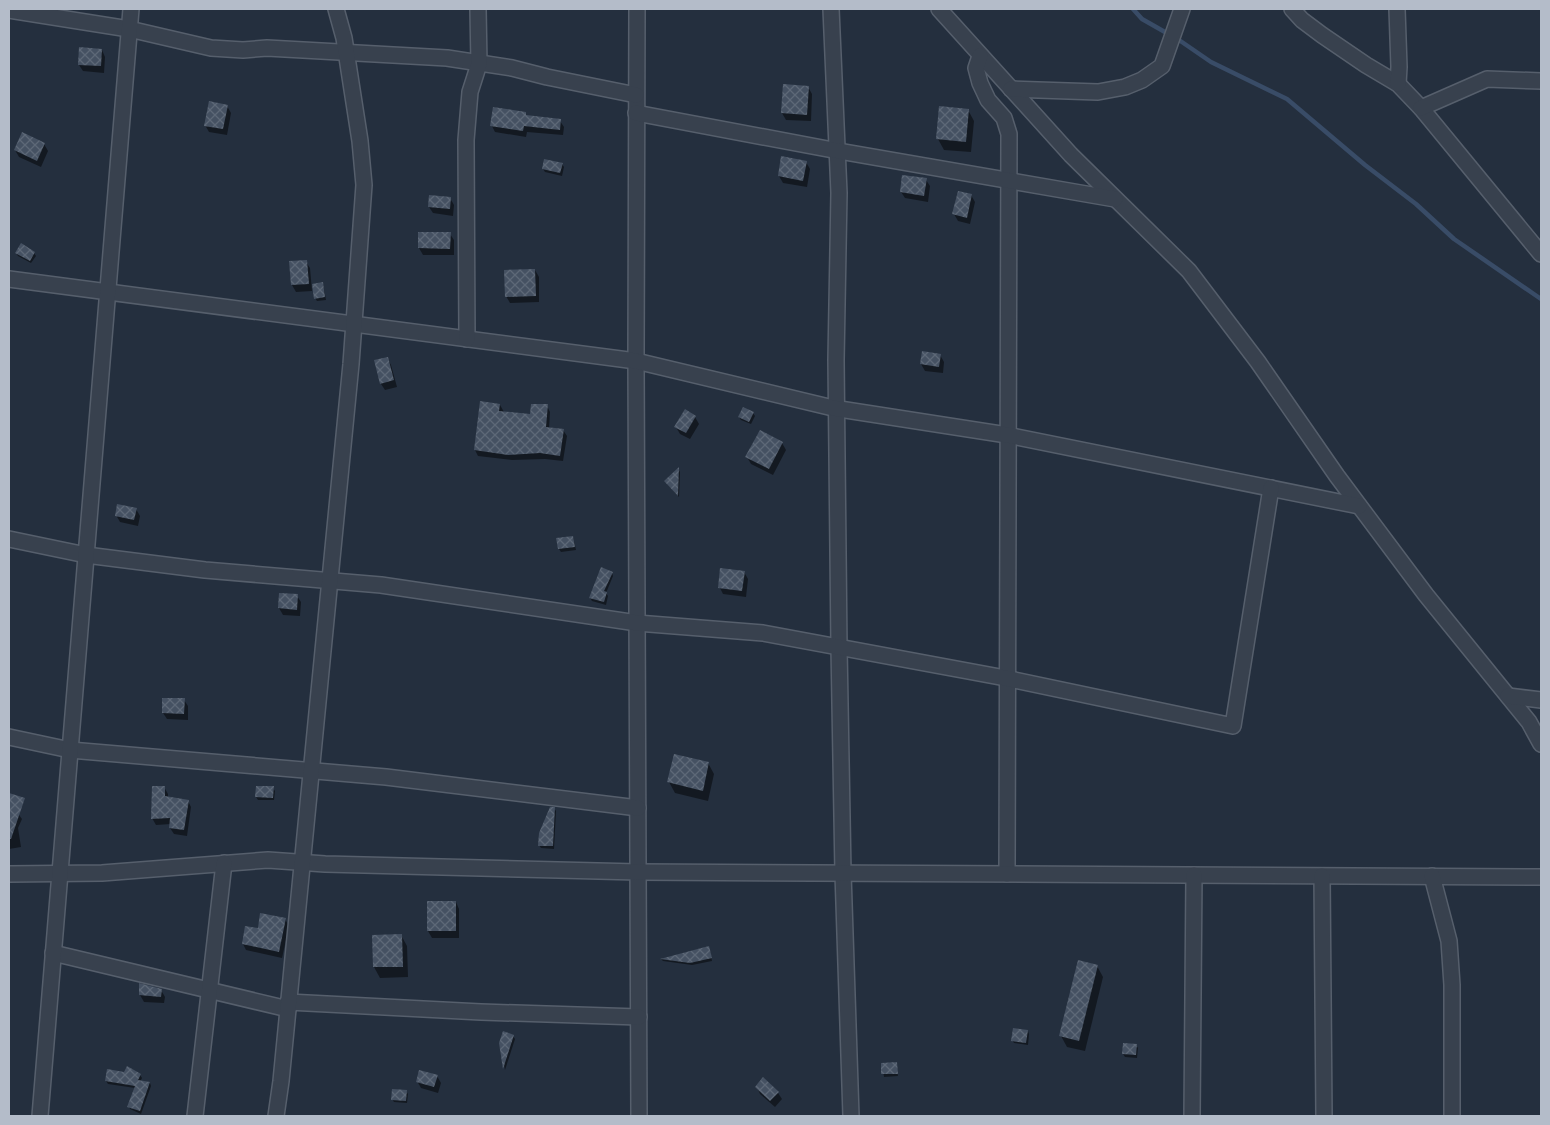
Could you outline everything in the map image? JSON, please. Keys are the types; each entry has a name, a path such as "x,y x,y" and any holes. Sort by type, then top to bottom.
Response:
{"street":[{"path":"40,1116 131,9"},
{"path":"276,1116 330,580 354,324 364,185 360,141 347,53 336,9"},
{"path":"467,339 466,140 470,92 479,64 478,9"},
{"path":"637,9 636,361 639,1116"},
{"path":"831,9 839,193 836,409 839,647 843,873 851,1116"},
{"path":"939,9 1071,155 1189,271 1258,362 1359,506 1426,594 1529,722 1541,744"},
{"path":"1011,89 1098,92 1125,87 1142,80 1162,66 1182,9"},
{"path":"1292,9 1322,36 1398,84 1421,108 1541,254"},
{"path":"1397,9 1398,84"},
{"path":"9,10 129,29 211,48 243,50 267,48 447,58 512,68 636,95"},
{"path":"980,56 976,68 980,83 988,100 1004,118 1009,134 1007,874"},
{"path":"1421,108 1486,79 1541,81"},
{"path":"636,113 1115,199"},
{"path":"9,279 636,361 836,409 1008,436 1359,506"},
{"path":"9,539 86,555 205,570 381,585 637,623 763,633 1008,678 1233,726 1270,488"},
{"path":"1508,696 1541,700"},
{"path":"9,737 70,750 386,777 638,808"},
{"path":"9,874 102,873 268,860 638,872 1541,877"},
{"path":"195,1116 224,864"},
{"path":"1192,1116 1194,875"},
{"path":"1322,876 1324,1116"},
{"path":"1432,876 1449,941 1452,985 1452,1116"},
{"path":"53,952 209,990 288,1006 638,1017"}],"building":[{"path":"79,47 102,49 101,66 78,65"},
{"path":"783,84 809,86 807,115 781,113"},
{"path":"209,101 228,105 223,129 204,126"},
{"path":"939,106 969,109 966,142 936,139"},
{"path":"493,107 526,112 526,115 561,119 560,130 524,126 523,131 490,126"},
{"path":"22,132 45,143 37,161 14,150"},
{"path":"781,156 807,161 803,181 778,176"},
{"path":"544,159 563,163 560,173 542,169"},
{"path":"902,175 927,178 924,196 900,192"},
{"path":"958,191 972,194 967,218 952,214"},
{"path":"429,195 451,197 450,209 428,207"},
{"path":"418,232 451,232 450,249 418,248"},
{"path":"21,243 35,252 30,261 15,253"},
{"path":"307,260 309,284 291,285 289,261"},
{"path":"535,269 536,296 505,297 504,270"},
{"path":"323,282 325,297 314,299 312,284"},
{"path":"922,351 941,354 939,367 920,364"},
{"path":"388,357 394,380 380,384 374,360"},
{"path":"480,401 500,404 499,411 530,414 531,404 548,404 546,427 564,429 560,456 540,453 508,455 474,450"},
{"path":"743,407 754,412 749,422 738,417"},
{"path":"685,409 696,416 686,433 674,427"},
{"path":"760,430 783,442 769,469 745,457"},
{"path":"679,467 678,496 664,481"},
{"path":"117,504 137,508 134,520 115,516"},
{"path":"573,536 575,547 558,549 556,538"},
{"path":"601,567 613,572 604,591 607,592 604,602 589,598"},
{"path":"720,568 745,571 742,591 718,588"},
{"path":"279,593 298,594 297,610 278,608"},
{"path":"162,698 185,698 184,714 162,713"},
{"path":"674,754 709,762 703,791 667,782"},
{"path":"152,786 165,786 165,796 189,800 184,830 169,828 170,818 151,819"},
{"path":"256,786 274,786 273,798 255,797"},
{"path":"9,793 25,798 11,839 9,839"},
{"path":"550,807 555,807 553,846 538,846 539,833"},
{"path":"427,901 456,901 456,931 427,931"},
{"path":"260,913 286,918 279,952 242,944 245,926 258,928"},
{"path":"402,934 403,967 373,967 372,935"},
{"path":"709,946 712,958 690,963 660,959"},
{"path":"1078,960 1098,965 1079,1041 1059,1036"},
{"path":"139,983 162,989 161,997 139,995"},
{"path":"1013,1028 1028,1030 1026,1043 1011,1041"},
{"path":"503,1031 514,1035 503,1069 499,1043"},
{"path":"1123,1043 1137,1044 1136,1055 1122,1054"},
{"path":"897,1062 898,1074 881,1074 881,1063"},
{"path":"127,1066 141,1074 138,1080 150,1082 140,1111 127,1107 135,1086 105,1081 107,1069 124,1072"},
{"path":"419,1070 438,1075 434,1087 416,1082"},
{"path":"763,1077 779,1092 770,1101 755,1087"},
{"path":"392,1089 407,1090 406,1101 391,1100"}],"waterway":[{"path":"1133,9 1142,19 1179,40 1211,62 1287,99 1365,165 1416,204 1454,239 1541,299"}]}
